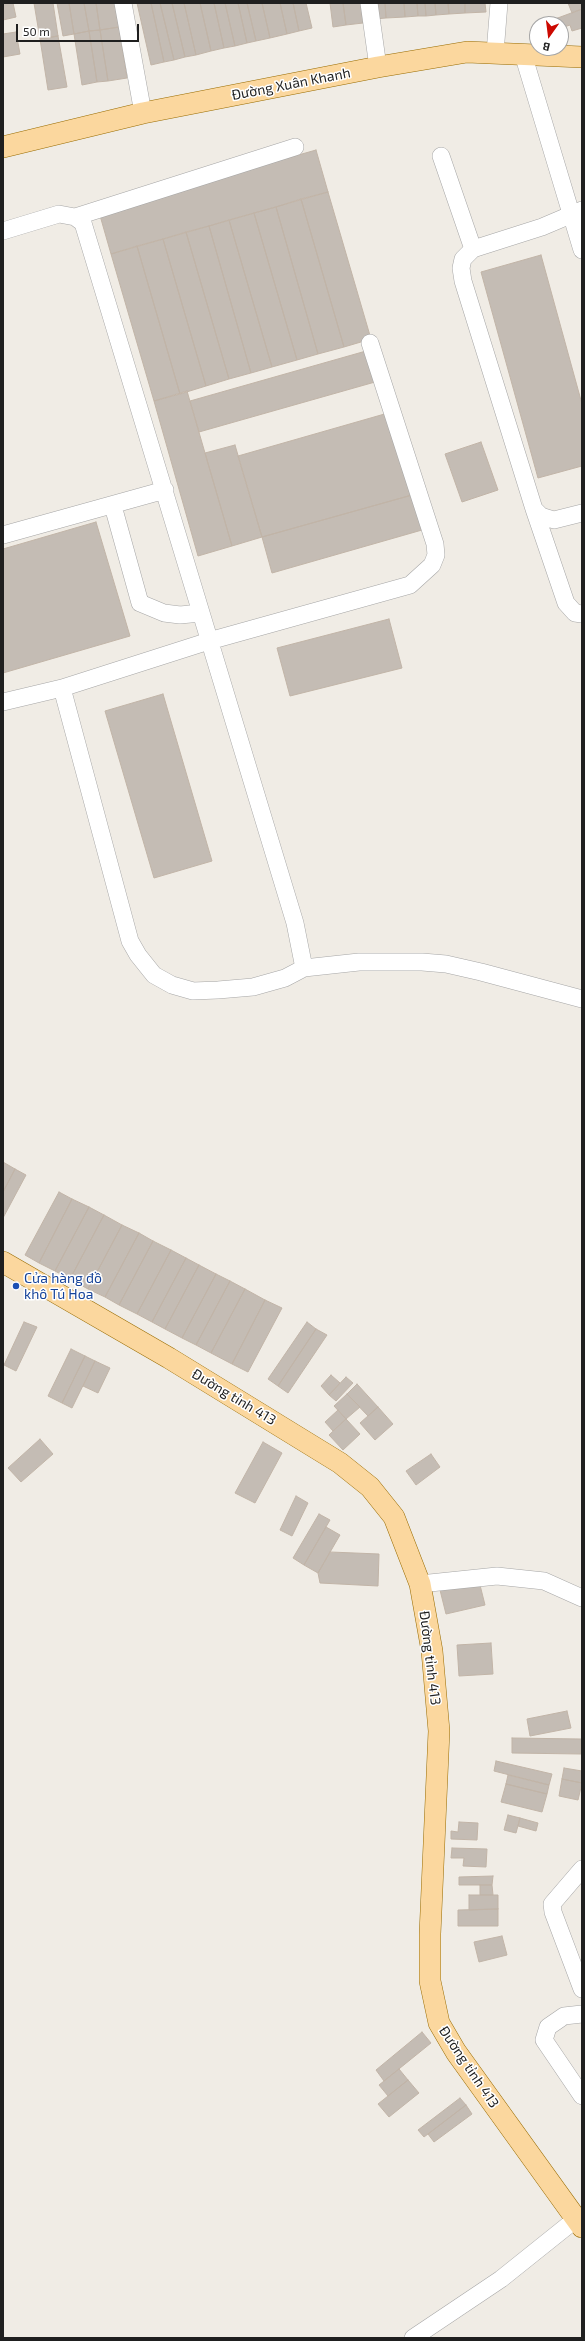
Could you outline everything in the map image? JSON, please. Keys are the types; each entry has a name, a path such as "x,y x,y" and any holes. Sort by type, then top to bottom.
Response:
{"main road":[{"name":"Đường Xuân Khanh","path":"3,147 143,113 378,67 467,52 582,57"},
{"name":"Đường tỉnh 413","path":"3,1262 169,1358 340,1463 370,1487 394,1517 420,1584 432,1651 439,1731 430,1934 430,1981 439,2023 456,2052 579,2223"}],"street":[{"path":"123,3 143,113"},
{"path":"369,3 378,67"},
{"path":"495,53 499,3"},
{"path":"523,54 577,213 582,250"},
{"path":"3,231 59,214 75,216 295,146"},
{"path":"441,156 473,249"},
{"path":"577,213 473,249 463,259 461,268 462,281 534,509 566,603 575,613 582,614"},
{"path":"75,216 84,223 90,241 209,641 296,923 304,968"},
{"path":"3,702 62,688 209,641 410,585 432,565 436,555 435,544 370,343"},
{"path":"4,530 113,506 165,490"},
{"path":"113,506 140,603 164,613 180,615 201,613"},
{"path":"534,509 546,519 554,520 582,513"},
{"path":"62,688 130,942 154,975 172,985 193,991 218,990 253,987 285,978 304,968 359,962 422,962 446,964 582,999"},
{"path":"420,1584 497,1576 544,1581 582,1598"},
{"path":"582,1868 552,1904 553,1912 582,1989"},
{"path":"582,2014 564,2016 548,2026 544,2040 582,2096"},
{"path":"413,2338 501,2279 579,2223"}],"building":[{"path":"3,3 13,3 16,17 3,20"},
{"path":"34,3 53,3 58,36 40,39"},
{"path":"57,3 69,3 74,34 63,36"},
{"path":"69,3 84,3 89,31 74,34"},
{"path":"84,3 96,3 100,30 89,31"},
{"path":"96,3 115,3 119,27 100,30"},
{"path":"137,3 151,3 164,62 151,65"},
{"path":"151,3 160,3 174,60 164,62"},
{"path":"160,3 172,3 185,57 174,60"},
{"path":"172,3 184,3 196,55 185,57"},
{"path":"184,3 200,3 211,51 196,55"},
{"path":"200,3 214,3 224,48 211,51"},
{"path":"214,3 225,3 235,46 224,48"},
{"path":"225,3 238,3 247,43 235,46"},
{"path":"238,3 247,3 256,41 247,43"},
{"path":"247,3 262,3 270,38 256,41"},
{"path":"262,3 280,3 287,34 270,38"},
{"path":"280,3 293,3 299,31 287,34"},
{"path":"293,3 306,3 312,28 299,31"},
{"path":"330,3 343,3 346,25 333,27"},
{"path":"343,3 361,3 363,23 346,25"},
{"path":"374,3 385,3 386,18 375,19"},
{"path":"385,3 404,3 405,17 386,18"},
{"path":"404,3 417,3 418,16 405,17"},
{"path":"417,3 425,3 426,16 418,16"},
{"path":"425,3 435,3 436,15 426,16"},
{"path":"435,3 448,3 449,14 436,15"},
{"path":"448,3 465,3 465,13 449,14"},
{"path":"465,3 485,3 486,12 465,13"},
{"path":"568,3 581,3 582,9 572,13"},
{"path":"582,9 582,28 572,31 569,25 569,16 563,16"},
{"path":"119,27 127,78 108,81 100,30"},
{"path":"100,30 108,81 97,82 89,31"},
{"path":"89,31 97,82 82,85 74,34"},
{"path":"16,32 20,54 3,57 3,34"},
{"path":"58,36 67,87 48,90 40,39"},
{"path":"316,150 328,192 111,254 99,212"},
{"path":"328,192 371,339 344,347 301,199"},
{"path":"301,199 344,347 318,354 276,207"},
{"path":"276,207 318,354 297,360 254,213"},
{"path":"254,213 297,360 272,367 229,220"},
{"path":"229,220 272,367 251,373 209,226"},
{"path":"209,226 251,373 229,379 186,232"},
{"path":"186,232 229,379 206,386 163,239"},
{"path":"163,239 206,386 180,394 137,246"},
{"path":"137,246 180,394 154,401 111,254"},
{"path":"541,255 582,404 582,466 538,478 481,272"},
{"path":"366,351 375,382 199,432 190,401"},
{"path":"187,391 232,546 198,556 154,401"},
{"path":"388,413 412,495 262,537 238,456"},
{"path":"481,442 498,490 462,502 445,454"},
{"path":"235,445 262,537 232,546 205,453"},
{"path":"412,495 422,530 272,573 262,537"},
{"path":"96,522 130,636 3,673 3,549"},
{"path":"389,619 402,668 290,696 277,648"},
{"path":"163,694 212,861 154,878 105,711"},
{"path":"3,1162 15,1169 3,1192"},
{"path":"15,1169 26,1175 3,1218 3,1192"},
{"path":"59,1192 72,1199 39,1263 25,1255"},
{"path":"72,1199 89,1207 55,1271 39,1263"},
{"path":"89,1207 104,1215 70,1279 55,1271"},
{"path":"104,1215 122,1225 88,1289 70,1279"},
{"path":"122,1225 139,1233 105,1297 88,1289"},
{"path":"139,1233 153,1241 119,1305 105,1297"},
{"path":"153,1241 171,1250 137,1314 119,1305"},
{"path":"171,1250 186,1258 152,1322 137,1314"},
{"path":"186,1258 199,1265 165,1329 152,1322"},
{"path":"199,1265 216,1274 182,1338 165,1329"},
{"path":"216,1274 230,1281 196,1345 182,1338"},
{"path":"230,1281 245,1289 211,1353 196,1345"},
{"path":"245,1289 265,1300 232,1364 211,1353"},
{"path":"265,1300 282,1308 248,1372 232,1364"},
{"path":"24,1322 37,1327 16,1371 4,1365"},
{"path":"307,1322 316,1329 278,1386 268,1379"},
{"path":"316,1329 327,1335 288,1393 278,1386"},
{"path":"71,1349 85,1356 62,1403 48,1396"},
{"path":"85,1356 95,1361 72,1408 62,1403"},
{"path":"95,1361 110,1368 98,1393 83,1386"},
{"path":"331,1375 340,1383 329,1395 321,1386"},
{"path":"346,1377 353,1383 336,1401 329,1395"},
{"path":"357,1384 378,1407 368,1416 347,1394"},
{"path":"347,1394 360,1407 346,1419 334,1406"},
{"path":"378,1407 393,1424 375,1440 360,1423"},
{"path":"338,1410 346,1419 333,1431 325,1422"},
{"path":"346,1419 360,1434 343,1450 329,1435"},
{"path":"40,1439 53,1454 21,1482 8,1468"},
{"path":"263,1442 282,1453 255,1503 235,1493"},
{"path":"431,1454 440,1467 416,1485 406,1471"},
{"path":"296,1496 308,1503 292,1536 280,1530"},
{"path":"319,1514 330,1520 304,1565 293,1558"},
{"path":"326,1527 340,1535 318,1573 304,1565"},
{"path":"330,1552 379,1554 378,1586 320,1583 318,1573"},
{"path":"479,1581 485,1605 446,1614 440,1590"},
{"path":"491,1643 493,1674 459,1676 457,1645"},
{"path":"567,1711 571,1728 530,1736 527,1719"},
{"path":"512,1738 581,1739 581,1754 512,1753"},
{"path":"496,1761 552,1774 549,1785 494,1771"},
{"path":"564,1768 582,1771 582,1783 562,1779"},
{"path":"508,1775 549,1785 547,1794 506,1784"},
{"path":"562,1779 582,1783 578,1800 559,1796"},
{"path":"506,1784 547,1794 542,1812 501,1802"},
{"path":"508,1815 520,1818 516,1833 504,1830"},
{"path":"520,1818 538,1823 536,1831 518,1826"},
{"path":"459,1822 478,1823 477,1840 451,1839 451,1831 458,1832"},
{"path":"452,1848 487,1849 486,1867 463,1866 464,1858 451,1858"},
{"path":"493,1876 492,1885 459,1885 459,1877"},
{"path":"480,1885 492,1885 493,1895 480,1895"},
{"path":"469,1895 498,1895 498,1909 469,1910"},
{"path":"498,1909 498,1926 458,1926 458,1910"},
{"path":"502,1936 507,1955 479,1962 474,1942"},
{"path":"422,2032 431,2043 384,2081 376,2070"},
{"path":"399,2069 408,2080 388,2096 379,2085"},
{"path":"408,2080 419,2093 389,2117 378,2104"},
{"path":"460,2098 466,2105 424,2137 418,2130"},
{"path":"466,2105 472,2114 434,2142 428,2134"}],"place":[{"name":"Cửa hàng đồ khô Tú Hoa","path":"16,1286"}]}
